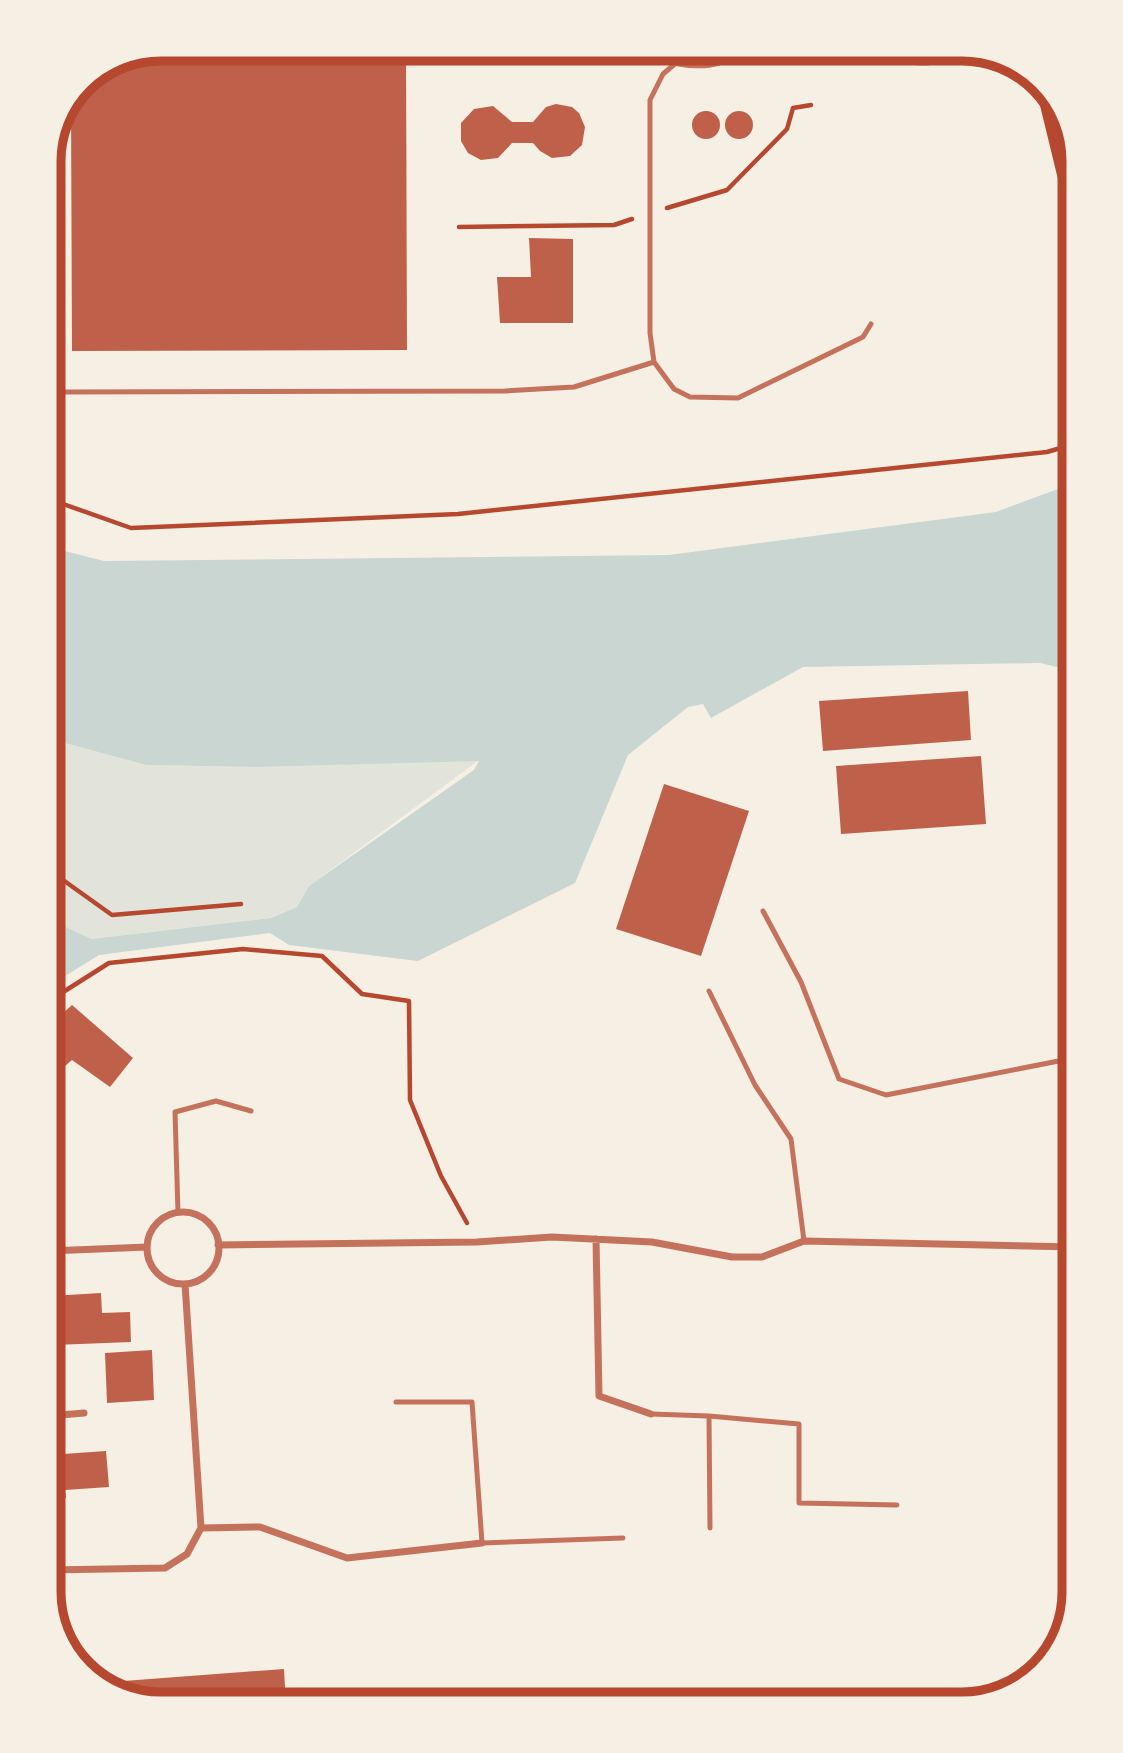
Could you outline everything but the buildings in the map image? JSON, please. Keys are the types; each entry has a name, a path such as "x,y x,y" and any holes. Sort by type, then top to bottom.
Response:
{"highway":[{"path":"1055,128 1061,153"}],"street":[{"path":"178,1213 193,1214 204,1220 211,1226 218,1244 218,1257 212,1269 203,1278 185,1284 162,1278 151,1266 147,1247 155,1226 164,1218 178,1213"},
{"path":"218,1244 477,1242 552,1237 652,1242 732,1257 762,1257 804,1241 1062,1247"},
{"path":"596,1239 599,1396 651,1414"},
{"path":"61,1251 147,1247"},
{"path":"61,1570 165,1568 187,1554 201,1528 185,1284"},
{"path":"61,1415 84,1413"},
{"path":"201,1528 260,1527 347,1558 481,1543"}],"lane":[{"path":"669,61 722,61"},
{"path":"900,61 909,65 943,61"},
{"path":"676,63 663,74 650,100 650,332 654,362 674,388 690,397 738,398 863,337 871,324"},
{"path":"61,391 505,391 573,387 654,362"},
{"path":"763,911 801,982 839,1079 886,1095 1062,1060"},
{"path":"709,991 755,1085 791,1139 804,1241"},
{"path":"178,1213 175,1112 215,1101 251,1111"},
{"path":"396,1402 472,1402 481,1543 623,1538"},
{"path":"651,1414 799,1423 799,1503 897,1505"},
{"path":"709,1416 710,1528"}],"path":[{"path":"61,503 131,528 458,514 1047,452 1062,448"},
{"path":"61,879 112,915 241,904"},
{"path":"61,993 109,963 243,949 322,956 362,994 409,1001 410,1100 441,1176 477,1242"}],"shaded area":[{"path":"1062,487 1062,668 1040,663 803,667 711,718 703,704 688,707 628,755 575,883 418,961 289,945 270,933 99,955 61,979 61,925 91,939 271,918 297,907 309,886 474,770 479,761 258,767 146,765 61,742 61,550 104,561 669,555 996,512"},
{"path":"61,742 146,765 258,767 479,760 309,886 297,907 270,918 90,939 61,925"}]}
